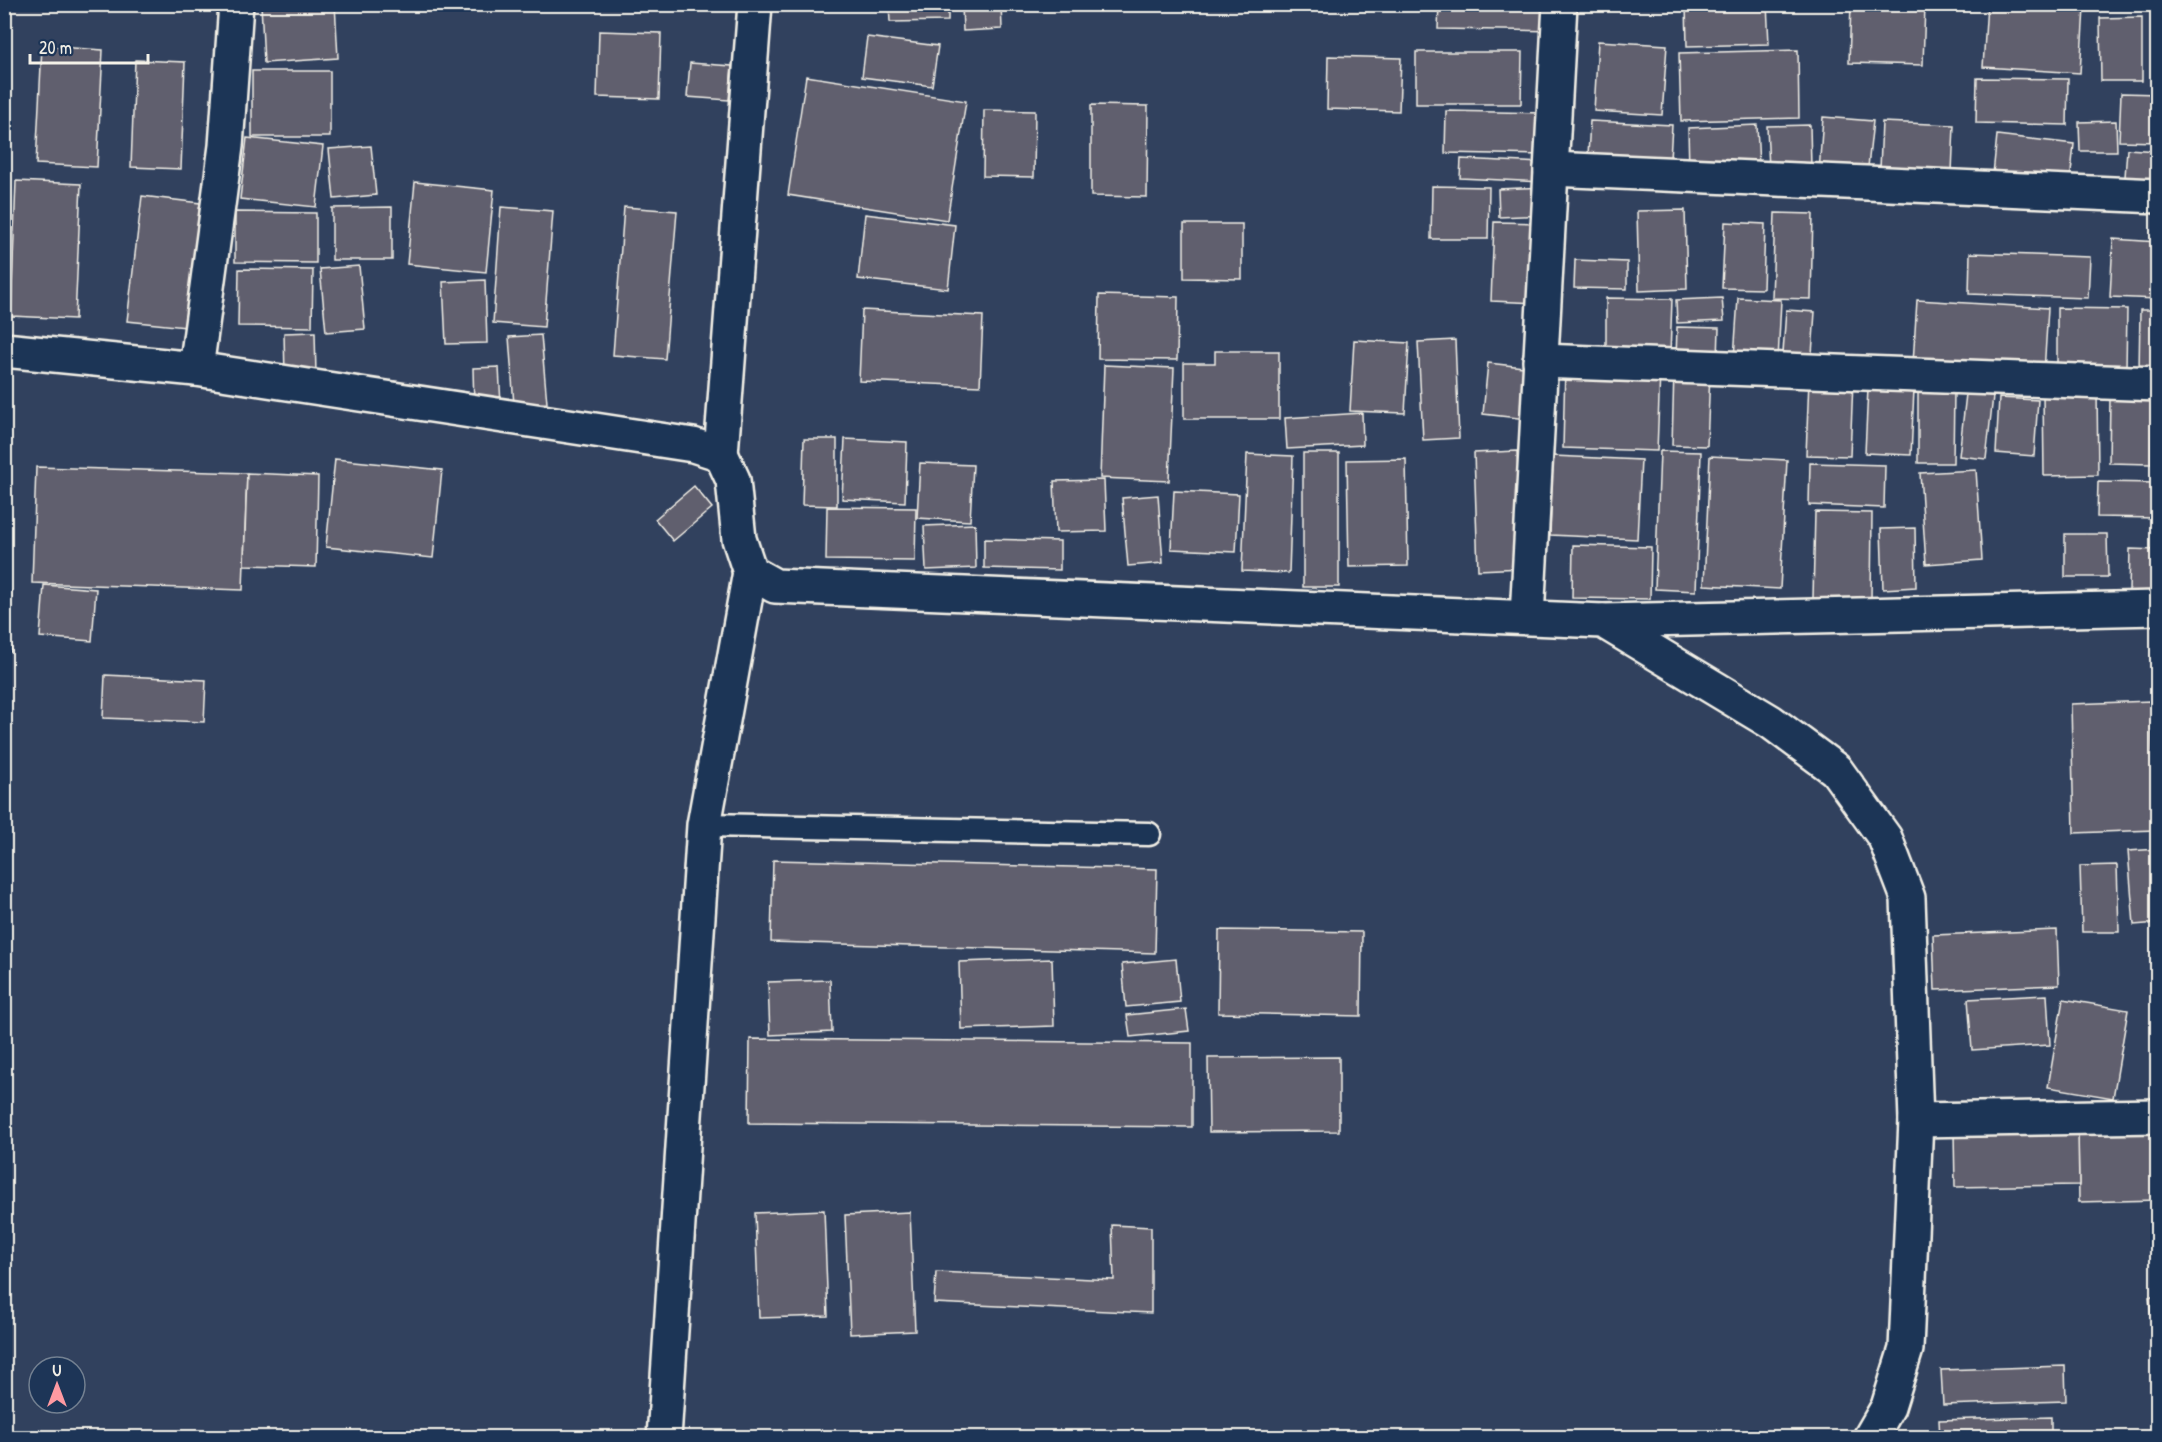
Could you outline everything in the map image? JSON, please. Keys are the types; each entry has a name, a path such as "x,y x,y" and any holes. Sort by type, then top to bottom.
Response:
{"street":[{"path":"196,369 226,146 236,4"},
{"path":"664,1437 704,825 750,572 738,539 733,480 721,454 755,4"},
{"path":"1527,617 1560,4"},
{"path":"1551,169 2157,196"},
{"path":"4,350 196,369 693,446 721,454"},
{"path":"1540,361 2157,384"},
{"path":"750,572 775,586 1603,621 2157,608"},
{"path":"1603,621 1771,722 1836,770 1885,838 1908,898 1916,1120 1906,1349 1888,1407 1870,1437"},
{"path":"1916,1120 2157,1116"}],"lane":[{"path":"704,825 1149,834"}],"building":[{"path":"261,4 335,4 338,58 264,63"},
{"path":"889,4 948,4 948,21 890,22"},
{"path":"962,4 1001,4 1002,29 963,31"},
{"path":"1439,4 1557,4 1556,31 1438,29"},
{"path":"1686,4 1767,4 1769,44 1687,46"},
{"path":"1851,4 1925,4 1923,65 1849,63"},
{"path":"1987,4 2084,8 2080,73 1983,67"},
{"path":"2142,17 2142,81 2101,81 2100,18"},
{"path":"599,31 661,33 659,99 597,97"},
{"path":"867,37 938,46 932,86 862,77"},
{"path":"1598,41 1667,45 1662,115 1594,111"},
{"path":"42,46 103,50 97,167 36,164"},
{"path":"1798,50 1799,118 1681,121 1679,53"},
{"path":"1416,52 1522,52 1521,104 1416,104"},
{"path":"1328,56 1401,58 1399,111 1327,109"},
{"path":"2153,58 2158,58 2158,86 2153,86"},
{"path":"135,60 185,62 181,169 131,167"},
{"path":"690,63 732,66 729,100 687,97"},
{"path":"252,71 330,71 330,137 252,137"},
{"path":"806,76 966,101 947,220 788,195"},
{"path":"1977,78 2068,79 2067,125 1976,123"},
{"path":"2121,93 2158,94 2158,142 2119,141"},
{"path":"1091,105 1148,106 1147,197 1091,196"},
{"path":"984,110 1035,111 1034,177 983,176"},
{"path":"1446,111 1546,113 1545,155 1445,153"},
{"path":"1823,117 1873,121 1867,176 1819,172"},
{"path":"1590,121 1672,125 1670,159 1588,155"},
{"path":"2116,121 2117,151 2080,151 2079,122"},
{"path":"1882,122 1954,125 1952,172 1880,169"},
{"path":"1757,125 1759,167 1689,170 1688,128"},
{"path":"1810,125 1811,168 1769,169 1767,126"},
{"path":"1997,135 2074,144 2069,192 1992,184"},
{"path":"247,138 323,146 316,207 240,199"},
{"path":"371,146 376,195 334,199 329,149"},
{"path":"2127,149 2158,151 2158,193 2124,191"},
{"path":"1461,159 1542,163 1541,182 1460,178"},
{"path":"16,181 81,184 75,319 11,316"},
{"path":"415,182 494,190 486,272 407,264"},
{"path":"1432,186 1489,187 1488,239 1431,239"},
{"path":"1546,187 1548,215 1499,217 1498,189"},
{"path":"142,196 200,203 186,327 127,321"},
{"path":"392,207 392,260 332,260 332,208"},
{"path":"501,207 553,211 544,327 493,323"},
{"path":"624,207 677,211 665,359 613,355"},
{"path":"1685,210 1687,289 1639,291 1637,211"},
{"path":"235,212 316,213 316,263 235,262"},
{"path":"1775,213 1813,214 1811,299 1772,298"},
{"path":"865,214 955,225 948,289 858,279"},
{"path":"1494,222 1542,223 1540,303 1491,301"},
{"path":"1725,222 1765,224 1763,289 1722,288"},
{"path":"1184,224 1242,224 1242,279 1184,278"},
{"path":"2113,239 2158,242 2158,299 2110,297"},
{"path":"1970,253 2090,257 2088,298 1969,294"},
{"path":"1575,260 1627,262 1627,289 1574,288"},
{"path":"359,266 365,329 326,332 320,269"},
{"path":"239,269 313,270 312,327 238,326"},
{"path":"485,280 487,343 446,344 443,282"},
{"path":"1099,295 1178,297 1177,360 1098,359"},
{"path":"1606,298 1672,299 1670,355 1606,354"},
{"path":"1722,298 1724,321 1677,323 1676,300"},
{"path":"1738,298 1781,300 1778,360 1734,358"},
{"path":"1917,300 2048,308 2044,372 1913,363"},
{"path":"2057,308 2127,309 2126,369 2057,368"},
{"path":"862,310 983,316 980,386 859,381"},
{"path":"1786,310 1815,312 1811,368 1782,367"},
{"path":"2140,310 2158,310 2158,374 2139,373"},
{"path":"1677,327 1719,328 1718,360 1676,360"},
{"path":"315,332 316,375 285,376 284,333"},
{"path":"541,335 547,403 514,405 509,337"},
{"path":"1354,340 1409,343 1405,413 1350,411"},
{"path":"1455,340 1459,438 1423,440 1418,342"},
{"path":"1215,351 1279,351 1279,419 1184,419 1184,363 1215,363"},
{"path":"1488,363 1532,368 1527,419 1483,414"},
{"path":"1104,365 1174,368 1169,481 1100,478"},
{"path":"499,367 501,405 474,406 473,368"},
{"path":"1565,367 1660,371 1657,451 1563,448"},
{"path":"1674,371 1710,372 1707,446 1672,445"},
{"path":"1809,380 1853,381 1850,456 1806,455"},
{"path":"1868,388 1914,389 1911,455 1865,453"},
{"path":"1918,390 1954,390 1953,463 1918,463"},
{"path":"2097,391 2098,475 2044,476 2043,392"},
{"path":"1966,394 1993,396 1986,459 1959,456"},
{"path":"1999,398 2038,400 2034,456 1996,453"},
{"path":"2110,398 2152,398 2151,464 2109,463"},
{"path":"1362,413 1363,445 1287,449 1285,418"},
{"path":"804,439 837,439 837,506 802,505"},
{"path":"845,439 907,442 905,502 842,499"},
{"path":"1517,451 1523,568 1478,570 1474,453"},
{"path":"1660,451 1701,452 1696,591 1655,589"},
{"path":"1303,453 1339,453 1339,587 1303,587"},
{"path":"1247,454 1293,456 1289,573 1242,571"},
{"path":"1553,456 1641,460 1637,539 1550,535"},
{"path":"1710,456 1787,460 1780,589 1704,585"},
{"path":"335,459 442,470 433,558 326,547"},
{"path":"1406,459 1408,566 1349,567 1347,460"},
{"path":"920,463 973,465 970,521 917,518"},
{"path":"1810,463 1885,465 1884,508 1809,505"},
{"path":"36,467 247,473 243,590 32,583"},
{"path":"1976,470 1982,560 1926,564 1920,473"},
{"path":"247,473 318,476 316,567 244,565"},
{"path":"1104,480 1106,531 1056,532 1054,481"},
{"path":"2098,482 2158,483 2158,518 2097,517"},
{"path":"694,486 712,508 673,541 655,519"},
{"path":"1174,491 1239,494 1236,552 1171,549"},
{"path":"1158,495 1163,563 1128,566 1122,498"},
{"path":"827,507 916,508 915,561 826,560"},
{"path":"1815,512 1872,513 1871,600 1813,599"},
{"path":"975,524 976,568 926,570 924,526"},
{"path":"1915,528 1916,587 1883,589 1881,529"},
{"path":"2065,534 2107,534 2108,577 2065,577"},
{"path":"984,539 1060,541 1060,570 984,568"},
{"path":"1573,545 1651,547 1650,599 1572,598"},
{"path":"2130,549 2158,550 2158,591 2129,591"},
{"path":"44,585 96,589 92,641 40,637"},
{"path":"4,591 11,591 11,652 4,652"},
{"path":"105,675 206,680 204,722 103,718"},
{"path":"2151,701 2155,830 2074,833 2071,704"},
{"path":"2158,849 2158,923 2134,925 2128,851"},
{"path":"773,860 1157,869 1155,953 771,942"},
{"path":"2117,865 2119,932 2082,932 2080,866"},
{"path":"1219,930 1362,932 1361,1016 1218,1013"},
{"path":"2057,930 2059,985 1935,990 1933,935"},
{"path":"1052,959 1054,1026 961,1029 959,962"},
{"path":"1176,959 1180,1002 1126,1007 1122,964"},
{"path":"830,980 832,1032 770,1035 768,982"},
{"path":"2047,995 2050,1045 1972,1050 1968,999"},
{"path":"2063,999 2128,1010 2113,1098 2048,1087"},
{"path":"1186,1009 1189,1031 1130,1037 1127,1015"},
{"path":"750,1039 1192,1043 1192,1127 749,1123"},
{"path":"1339,1057 1339,1131 1209,1132 1208,1058"},
{"path":"2158,1129 2158,1200 2079,1202 2078,1131"},
{"path":"2078,1131 2079,1185 1955,1187 1954,1132"},
{"path":"824,1210 828,1316 759,1318 755,1213"},
{"path":"910,1212 915,1331 850,1334 845,1215"},
{"path":"1112,1225 1151,1227 1151,1313 934,1303 936,1272 1114,1280"},
{"path":"2149,1297 2158,1297 2158,1392"},
{"path":"2065,1366 2066,1401 1943,1405 1941,1370"},
{"path":"2051,1417 2051,1438 1940,1438 1939,1420"}]}
